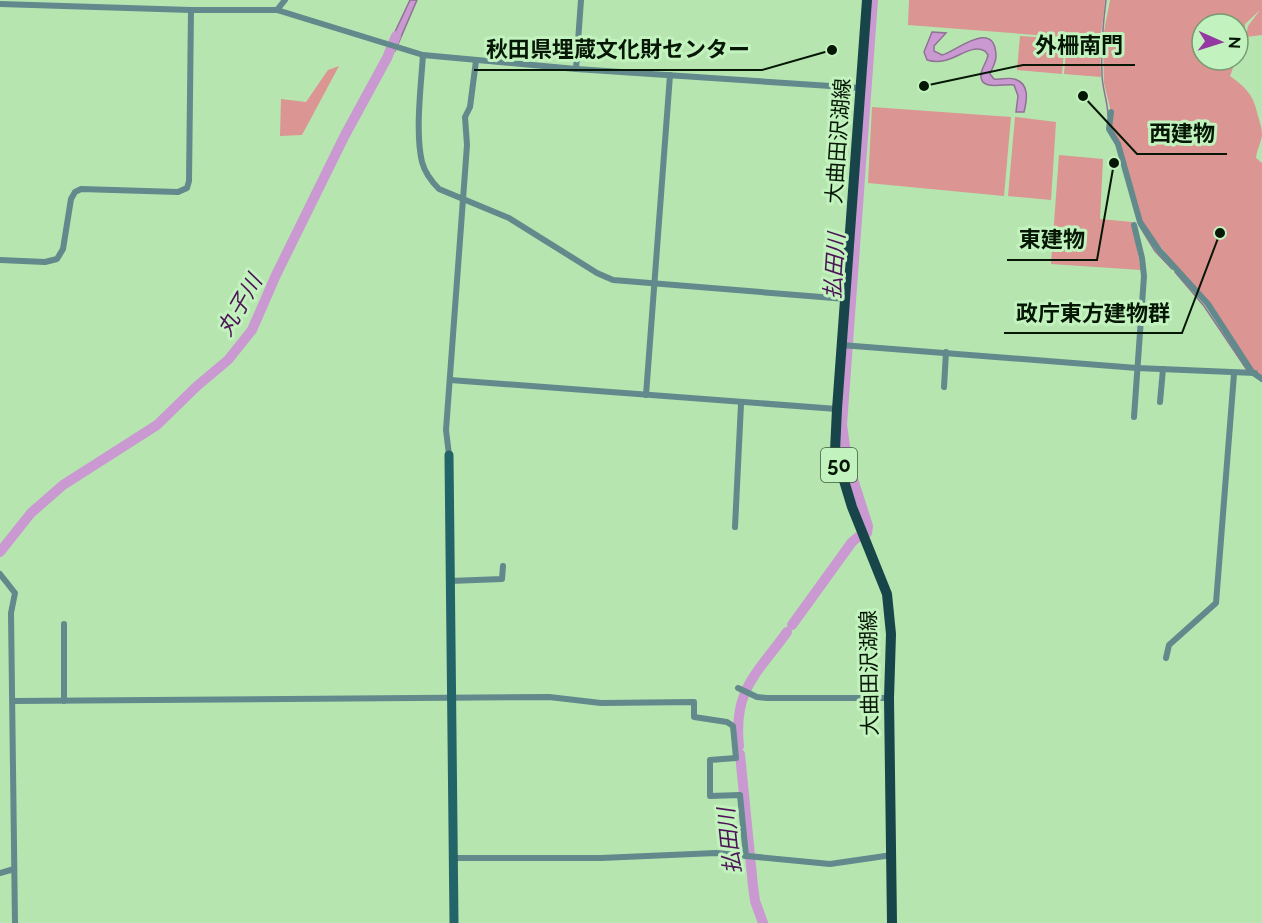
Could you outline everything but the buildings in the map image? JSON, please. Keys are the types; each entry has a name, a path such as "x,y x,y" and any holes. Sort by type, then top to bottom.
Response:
{"main road":[{"name":"大曲田沢湖線","path":"867,0 835,451 852,507 887,594 891,634 889,698 892,923"}],"street":[{"path":"277,10 285,0"},
{"path":"576,69 581,0"},
{"path":"0,4 192,10 277,10 421,54 576,69 861,88"},
{"path":"0,260 45,262 57,259 63,249 71,199 75,192 81,189 178,192 187,188 192,10"},
{"path":"421,54 422,161 432,182 439,189 509,218 604,277 613,280 846,299"},
{"path":"453,923 449,455 446,430 467,145 465,117 470,107 476,61"},
{"path":"646,395 670,75"},
{"path":"1111,112 1109,129 1118,144 1140,222 1159,250 1208,304 1255,374 1262,379"},
{"path":"1134,225 1142,258 1143,276 1134,417"},
{"path":"841,345 1137,368 1255,374"},
{"path":"944,387 946,352"},
{"path":"1160,402 1163,369"},
{"path":"1166,658 1169,645 1216,603 1234,374"},
{"path":"450,380 741,404 837,409"},
{"path":"735,527 741,404"},
{"path":"450,581 502,579 503,566"},
{"path":"0,574 15,593 11,613 15,923"},
{"path":"64,624 64,701"},
{"path":"738,688 767,698 889,698"},
{"path":"13,701 549,697 600,703 694,702 694,717 727,722 733,726 736,758 710,760 710,796 740,795 747,856"},
{"path":"453,858 602,858 716,853 830,864 892,855"},
{"path":"0,873 14,869"}],"shaded area":[{"path":"410,0 417,0 395,51 387,49"},
{"path":"909,0 1105,0 1100,40 908,25"},
{"path":"1110,0 1262,0 1262,35 1250,36 1250,23 1260,10 1250,19 1250,12 1190,12 1190,72 1232,72 1230,76 1251,96 1262,129 1256,158 1262,163 1262,379 1252,372 1208,304 1140,222 1118,144 1109,129 1111,112 1104,83 1103,37"},
{"path":"932,32 946,33 934,46 934,51 942,55 974,40 989,39 994,45 996,56 990,74 994,79 1012,78 1023,84 1026,92 1024,112 1016,112 1018,96 1014,85 988,85 981,80 988,55 985,51 972,50 944,61 927,60 924,52"},
{"path":"1020,36 1065,39 1062,74 1017,70"},
{"path":"1067,39 1100,42 1101,77 1064,74"},
{"path":"339,66 302,135 280,136 281,99 306,102 328,70"},
{"path":"872,107 1011,117 1004,196 868,183"},
{"path":"1015,117 1056,122 1051,200 1008,196"},
{"path":"1059,155 1103,159 1100,219 1132,222 1141,270 1051,264"}],"waterway":[{"name":"払田川","path":"867,533 868,526 847,460 842,425 873,0"},
{"path":"1106,0 1102,79 1108,116"},
{"name":"丸子川","path":"0,552 31,513 63,485 157,425 228,360 252,330 276,275 345,135 387,58 396,36"},
{"path":"1139,225 1155,251 1172,269"},
{"path":"1175,272 1204,306 1247,370"},
{"name":"払田川","path":"792,625 852,542 858,537"},
{"name":"払田川","path":"739,746 738,726 744,696 757,671 787,632"},
{"name":"払田川","path":"740,754 755,901 763,923"}],"place":[{"name":"秋田県埋蔵文化財センター","path":"832,50"},
{"name":"外柵南門","path":"924,86"},
{"name":"西建物","path":"1083,96"},
{"name":"東建物","path":"1114,163"},
{"name":"政庁東方建物群","path":"1220,233"}]}
